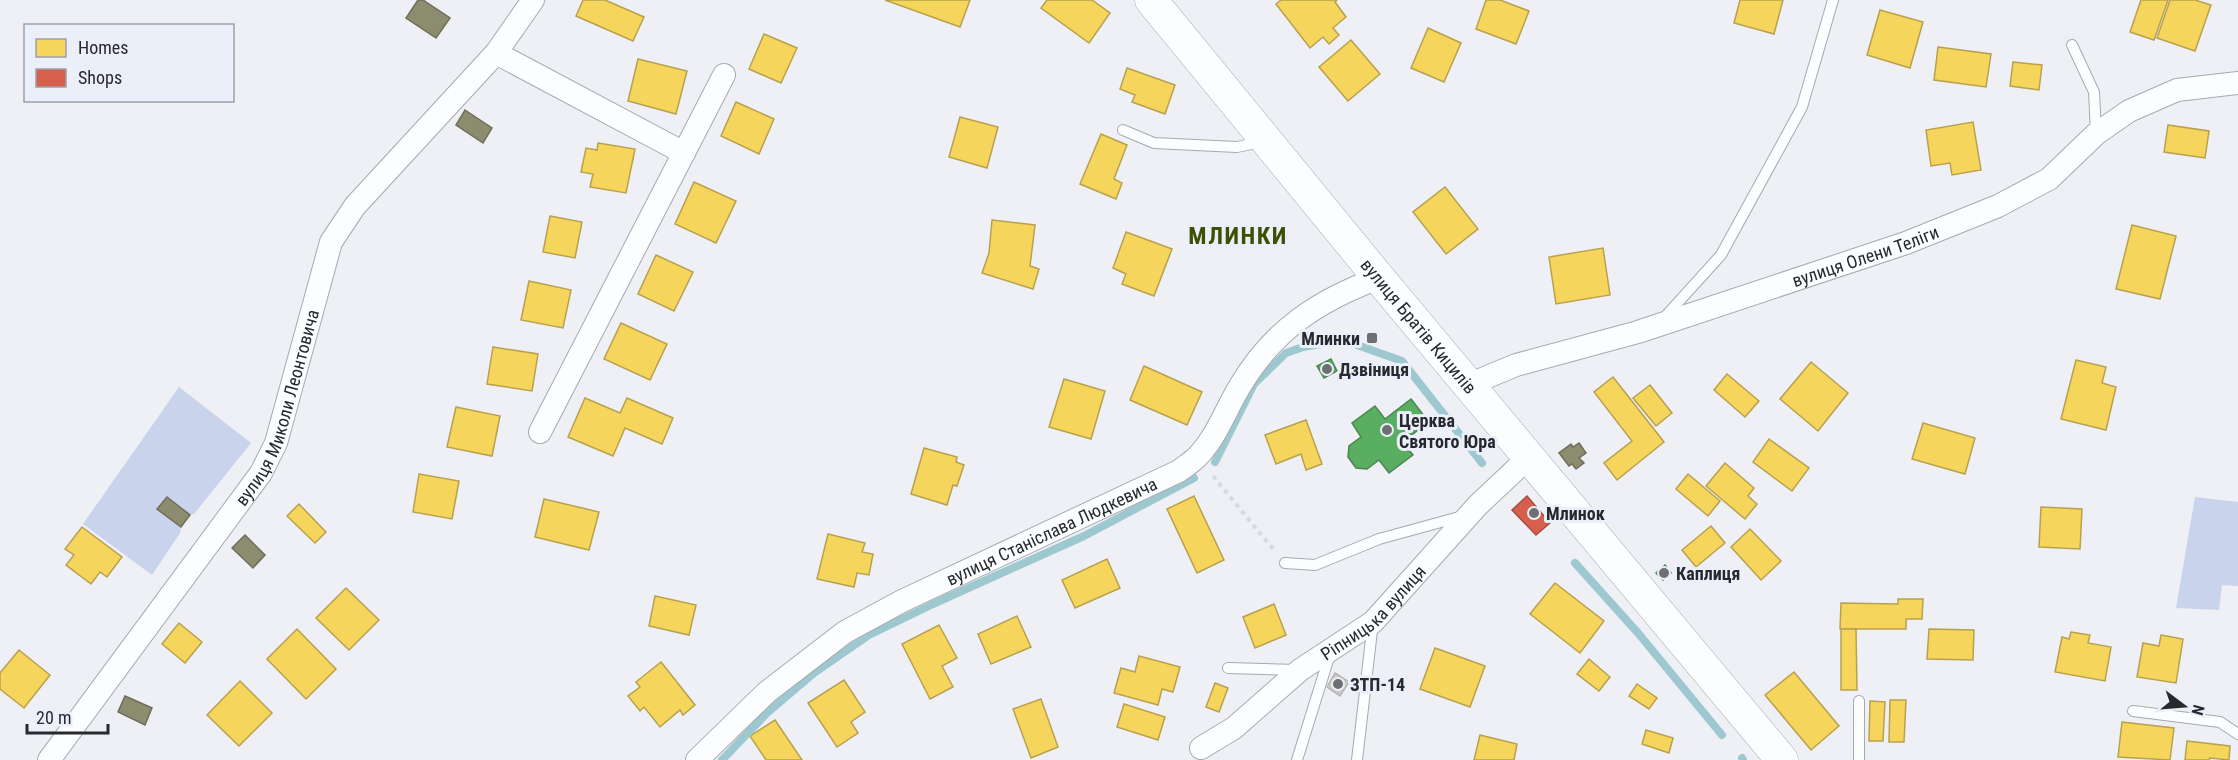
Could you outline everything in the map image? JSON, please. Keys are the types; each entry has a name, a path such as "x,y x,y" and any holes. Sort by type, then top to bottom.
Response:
{"street":[{"name":"вулиця Миколи Леонтовича","path":"49,760 261,473 276,443 331,242 355,206 496,53 533,0"},
{"name":"вулиця Братів Кицилів","path":"1151,0 1379,278 1782,760"},
{"path":"496,53 684,153"},
{"path":"540,432 724,75"},
{"name":"вулиця Олени Теліги","path":"1468,385 1516,365 1658,325 1906,243 1998,206 2049,179 2096,134 2129,111 2177,90 2238,83"},
{"name":"вулиця Станіслава Людкевича","path":"698,760 767,692 845,632 902,601 1179,471 1197,457 1214,434 1241,384 1271,345 1309,310 1346,290 1379,278"},
{"name":"Ріпницька вулиця","path":"1201,748 1234,728 1300,670 1374,622 1469,515 1529,457"}],"lane":[{"path":"1658,325 1720,255 1802,107 1833,0"},
{"path":"2072,45 2094,92 2096,134"},
{"path":"1124,130 1154,143 1237,147 1266,141"},
{"path":"1285,563 1315,565 1379,539 1469,515"},
{"path":"1357,760 1374,622"},
{"path":"1297,760 1331,651"},
{"path":"1228,668 1300,670"},
{"path":"1859,760 1860,701"},
{"path":"2133,711 2220,722 2238,734"}],"path":[{"path":"1197,457 1285,563"}],"shaded area":[{"path":"179,387 251,443 181,527 180,533 152,575 83,524"},
{"path":"2195,497 2238,502 2238,586 2222,585 2219,610 2176,608"}],"building: Homes":[{"path":"583,0 605,0 644,17 633,41 576,16"},
{"path":"885,0 970,0 960,27"},
{"path":"1047,0 1092,0 1110,13 1089,43 1041,8"},
{"path":"1281,0 1337,0 1335,2 1346,17 1333,28 1339,35 1329,44 1323,37 1310,48 1276,4"},
{"path":"1486,0 1500,0 1529,11 1516,44 1476,29"},
{"path":"1740,0 1783,0 1774,34 1734,23"},
{"path":"2141,0 2168,0 2154,40 2130,32"},
{"path":"2170,0 2195,0 2211,5 2195,51 2157,38"},
{"path":"1880,10 1923,22 1910,68 1867,55"},
{"path":"1428,28 1461,43 1444,82 1411,68"},
{"path":"764,34 797,48 781,83 749,69"},
{"path":"1351,40 1380,74 1348,101 1319,67"},
{"path":"1938,47 1991,54 1986,87 1934,80"},
{"path":"638,59 687,71 676,114 628,101"},
{"path":"2013,62 2042,65 2039,90 2010,86"},
{"path":"1127,68 1175,85 1165,114 1132,102 1135,95 1120,89"},
{"path":"736,102 774,119 759,154 721,136"},
{"path":"960,117 998,127 987,168 949,157"},
{"path":"1973,122 1981,170 1952,175 1950,163 1931,166 1926,130"},
{"path":"2168,125 2209,131 2205,158 2164,152"},
{"path":"1101,134 1127,145 1114,179 1122,183 1116,199 1080,184"},
{"path":"598,143 635,149 626,193 590,187 593,174 581,172 586,148 597,150"},
{"path":"694,182 736,201 716,243 675,224"},
{"path":"1445,187 1478,229 1446,254 1413,212"},
{"path":"550,216 582,222 575,258 543,252"},
{"path":"992,220 1035,225 1030,266 1039,269 1033,289 982,273 989,253"},
{"path":"2132,225 2176,236 2160,299 2116,289"},
{"path":"1126,232 1172,249 1154,296 1122,284 1126,274 1113,268"},
{"path":"1603,248 1610,295 1556,304 1549,257"},
{"path":"656,255 693,272 674,311 638,294"},
{"path":"529,281 571,290 563,328 521,320"},
{"path":"621,323 667,344 650,380 604,359"},
{"path":"493,347 538,354 532,391 487,384"},
{"path":"2076,360 2106,367 2102,383 2116,387 2106,430 2061,419"},
{"path":"1811,362 1848,393 1818,431 1780,399"},
{"path":"1144,366 1202,392 1187,425 1130,400"},
{"path":"1727,374 1759,401 1745,417 1714,390"},
{"path":"1613,377 1664,442 1617,480 1604,463 1632,441 1594,392"},
{"path":"1064,379 1105,391 1091,439 1049,427"},
{"path":"1650,385 1672,413 1656,426 1633,398"},
{"path":"585,398 620,413 627,398 673,418 662,444 625,428 613,456 568,437"},
{"path":"456,407 500,416 492,456 447,447"},
{"path":"1306,420 1322,464 1306,470 1301,454 1276,464 1265,435"},
{"path":"1923,423 1975,438 1965,474 1912,459"},
{"path":"1769,439 1809,468 1792,491 1753,462"},
{"path":"924,448 957,457 956,462 964,465 957,486 953,485 947,505 911,494"},
{"path":"1725,463 1754,488 1748,496 1757,504 1745,519 1706,486"},
{"path":"419,474 459,481 452,519 413,512"},
{"path":"1688,474 1720,501 1708,516 1676,489"},
{"path":"1194,496 1224,560 1197,573 1167,509"},
{"path":"544,499 599,512 589,550 535,537"},
{"path":"299,504 326,532 315,543 287,516"},
{"path":"2041,507 2082,509 2080,549 2039,547"},
{"path":"1711,526 1725,543 1696,567 1682,550"},
{"path":"82,527 122,557 107,577 100,572 91,584 66,565 74,555 65,549"},
{"path":"1750,529 1781,561 1761,580 1731,547"},
{"path":"828,534 865,543 862,552 873,554 869,575 857,573 854,587 817,579"},
{"path":"1107,559 1120,588 1075,608 1062,580"},
{"path":"1555,583 1604,621 1580,653 1530,614"},
{"path":"346,588 379,620 349,650 316,618"},
{"path":"655,596 696,605 689,635 649,626"},
{"path":"1898,599 1923,599 1922,619 1906,619 1906,629 1840,629 1841,603 1898,604"},
{"path":"1274,604 1286,635 1255,648 1243,617"},
{"path":"1017,616 1031,647 991,664 978,634"},
{"path":"179,623 202,642 185,663 162,644"},
{"path":"939,625 957,658 942,666 953,687 930,699 902,644"},
{"path":"297,629 336,669 306,699 267,659"},
{"path":"1841,629 1856,629 1857,690 1841,690"},
{"path":"1929,629 1974,630 1973,660 1927,659"},
{"path":"2071,632 2090,635 2088,643 2111,647 2105,681 2055,672 2062,637 2069,639"},
{"path":"2161,635 2183,639 2176,683 2137,677 2143,643 2159,646"},
{"path":"1435,648 1485,666 1470,707 1420,689"},
{"path":"19,650 50,675 24,708 0,689 0,673"},
{"path":"1139,656 1180,667 1173,692 1162,689 1158,705 1114,693 1121,668 1135,672"},
{"path":"1589,659 1610,677 1599,691 1577,674"},
{"path":"661,662 695,705 683,715 680,710 660,727 644,707 640,711 628,696 640,687 636,682"},
{"path":"1794,672 1839,726 1811,750 1765,695"},
{"path":"844,680 865,712 851,722 858,733 837,747 808,703"},
{"path":"240,681 272,713 239,746 207,715"},
{"path":"1215,683 1228,688 1219,712 1206,707"},
{"path":"1637,684 1657,698 1649,709 1629,696"},
{"path":"1041,699 1058,747 1031,758 1013,709"},
{"path":"1890,700 1906,700 1904,742 1889,742"},
{"path":"1870,701 1885,702 1883,741 1869,741"},
{"path":"1124,704 1165,717 1158,740 1117,727"},
{"path":"775,720 802,760 766,760 750,736"},
{"path":"2122,722 2174,728 2170,760 2118,757"},
{"path":"1646,730 1673,738 1669,753 1642,744"},
{"path":"1480,735 1517,744 1514,760 1474,760"},
{"path":"2187,741 2230,746 2229,760 2210,758 2209,760 2185,760"}],"building: Shops":[{"path":"1527,496 1550,523 1536,535 1512,510"}],"building: Public":[{"name":"Дзвіниця","path":"1331,359 1337,371 1324,378 1317,366"},
{"name":"Церква Святого Юра","path":"1411,399 1429,422 1402,442 1413,455 1389,473 1379,460 1367,469 1356,468 1348,457 1349,446 1361,437 1352,423 1375,406 1385,419"},
{"name":"Каплиця","path":"1665,565 1671,573 1663,580 1656,573"}],"building: Industry":[{"path":"418,0 423,0 450,18 436,38 406,18"},
{"path":"465,110 492,128 483,143 456,125"},
{"path":"1579,443 1586,453 1579,458 1584,463 1576,469 1572,464 1569,466 1559,453 1571,444 1573,447"},
{"path":"167,497 190,515 181,527 157,509"},
{"path":"245,535 265,555 253,568 232,548"},
{"path":"125,696 152,708 145,725 118,712"}],"building: Other":[{"name":"ЗТП-14","path":"1335,673 1349,682 1340,696 1327,687"}],"waterway":[{"path":"1215,462 1254,384 1286,353 1303,347 1343,340 1402,361 1482,463"},
{"path":"722,760 767,713 814,673 869,635 1084,536 1194,478"},
{"path":"1575,563 1638,633 1722,735"}],"place":[{"name":"Млинки","path":"1372,338"},
{"name":"Дзвіниця","path":"1327,369"},
{"name":"Церква Святого Юра","path":"1387,430"},
{"name":"Млинок","path":"1534,513"},
{"name":"Каплиця","path":"1664,573"},
{"name":"ЗТП-14","path":"1338,684"}],"district":[{"name":"МЛИНКИ","path":"1238,236"}]}
